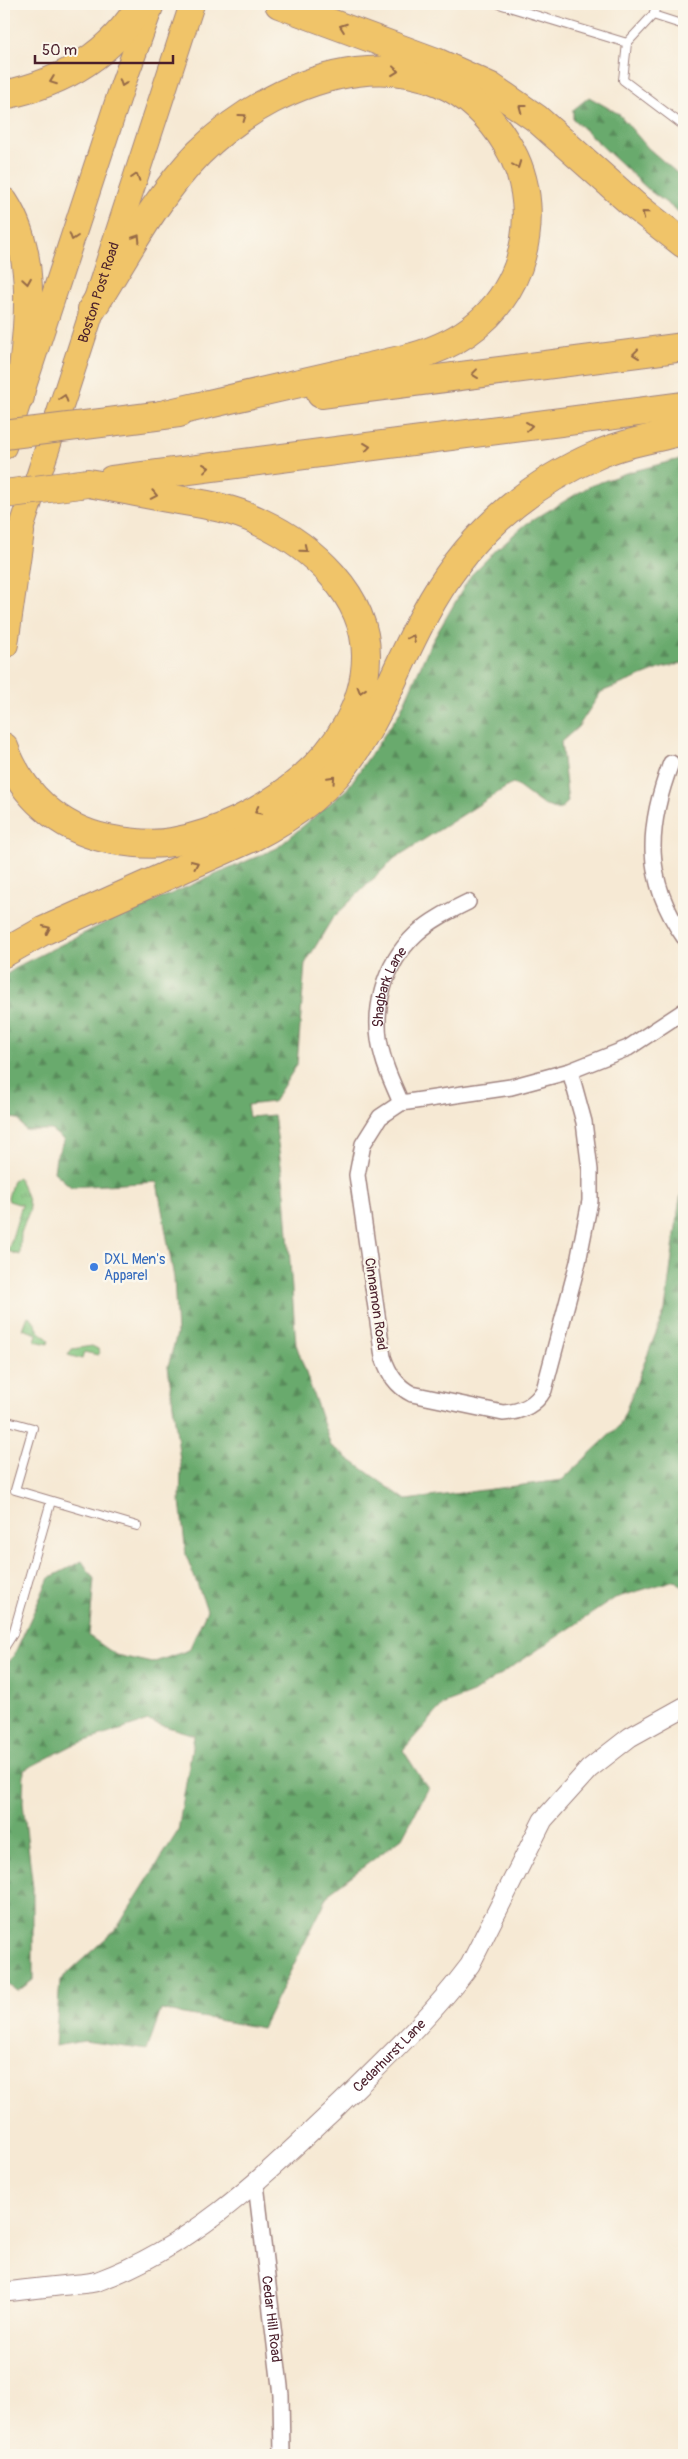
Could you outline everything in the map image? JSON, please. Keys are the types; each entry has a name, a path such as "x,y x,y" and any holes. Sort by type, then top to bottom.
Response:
{"highway":[{"path":"4,95 30,90 61,78 95,56 121,33 141,4"},
{"path":"279,4 449,66 491,87 536,118 633,204 684,244"},
{"path":"92,309 163,197 194,159 243,117 266,102 296,87 321,78 356,72 393,71 410,73 440,82 468,99 492,121 502,135 511,150 522,180 527,211 527,227 521,257 507,289 494,308 474,329 443,347 413,357 160,415"},
{"path":"4,202 10,211 21,242 29,293 20,397"},
{"path":"4,436 684,347"},
{"path":"4,494 684,406"},
{"path":"4,952 43,931 251,838 280,823 305,805 331,780 354,752 425,613 461,559 488,527 512,505 542,484 576,465 598,455 641,441 684,431"},
{"path":"4,747 21,782 52,815 71,827 92,836 131,843 171,843 222,829 265,808 288,792 309,774 327,754 344,728 359,697 364,681 366,656 363,632 354,608 338,583 320,562 296,542 259,521 220,507 88,483"},
{"path":"4,644 20,532"}],"main road":[{"path":"4,447 123,84 152,4"},
{"name":"Boston Post Road","path":"4,581 192,4"}],"street":[{"path":"671,762 662,787 652,847 655,872 662,895 670,915 684,937"},
{"name":"Shagbark Lane","path":"401,1103 383,1058 377,1023 385,978 402,948 416,934 432,921 468,902"},
{"name":"Cinnamon Road","path":"570,1071 584,1122 590,1170 587,1221 544,1390 531,1405 511,1413 487,1412 412,1394 394,1380 383,1358 358,1190 358,1164 363,1144 375,1124 388,1110 401,1103 510,1087 570,1071 628,1048 684,1011"},
{"name":"Cedarhurst Lane","path":"4,2292 95,2282 147,2261 187,2236 256,2184 397,2049 436,2008 470,1965 543,1820 582,1776 630,1737 684,1707"},
{"name":"Cedar Hill Road","path":"256,2184 281,2395 282,2455"}],"lane":[{"path":"500,4 627,42"},
{"path":"657,4 653,15 627,42 623,80 684,126"},
{"path":"653,15 684,25"},
{"path":"4,1420 33,1428 15,1490 137,1526"},
{"path":"4,1648 13,1634 51,1501"}],"green space":[{"path":"589,97 619,114 648,148 684,179 684,216 650,191 573,119 573,110"},
{"path":"684,458 684,663 662,668 601,692 578,727 561,742 568,802 559,810 543,805 513,783 395,858 332,919 305,964 297,1065 273,1102 247,1105 249,1117 274,1115 285,1194 296,1344 331,1446 406,1500 562,1480 620,1425 665,1310 679,1204 684,1182 684,1588 675,1580 615,1598 473,1693 444,1704 403,1750 428,1789 402,1838 330,1892 262,2028 161,2010 147,2050 84,2041 55,2046 60,1980 117,1928 178,1831 194,1735 148,1721 73,1745 24,1770 23,1803 33,1888 33,1980 18,1991 4,1983 4,1666 14,1655 49,1578 82,1561 94,1579 89,1636 116,1655 152,1663 189,1650 207,1610 186,1555 180,1501 181,1468 168,1366 177,1334 174,1278 157,1182 71,1187 54,1172 56,1157 64,1140 51,1130 25,1130 18,1119 4,1117 4,976 22,964 115,918 277,848 347,789 400,712 429,647 471,575 498,548 526,524 590,486 626,473"},
{"path":"18,1177 26,1194 30,1209 21,1233 20,1255 8,1251 22,1205 9,1201 8,1198 13,1180"},
{"path":"28,1316 32,1318 39,1331 49,1340 48,1344 35,1341 37,1334 23,1329"},
{"path":"92,1346 98,1349 100,1353 98,1355 84,1352 82,1359 68,1355 72,1349"}],"place":[{"name":"DXL Men's Apparel","path":"94,1267"}]}
